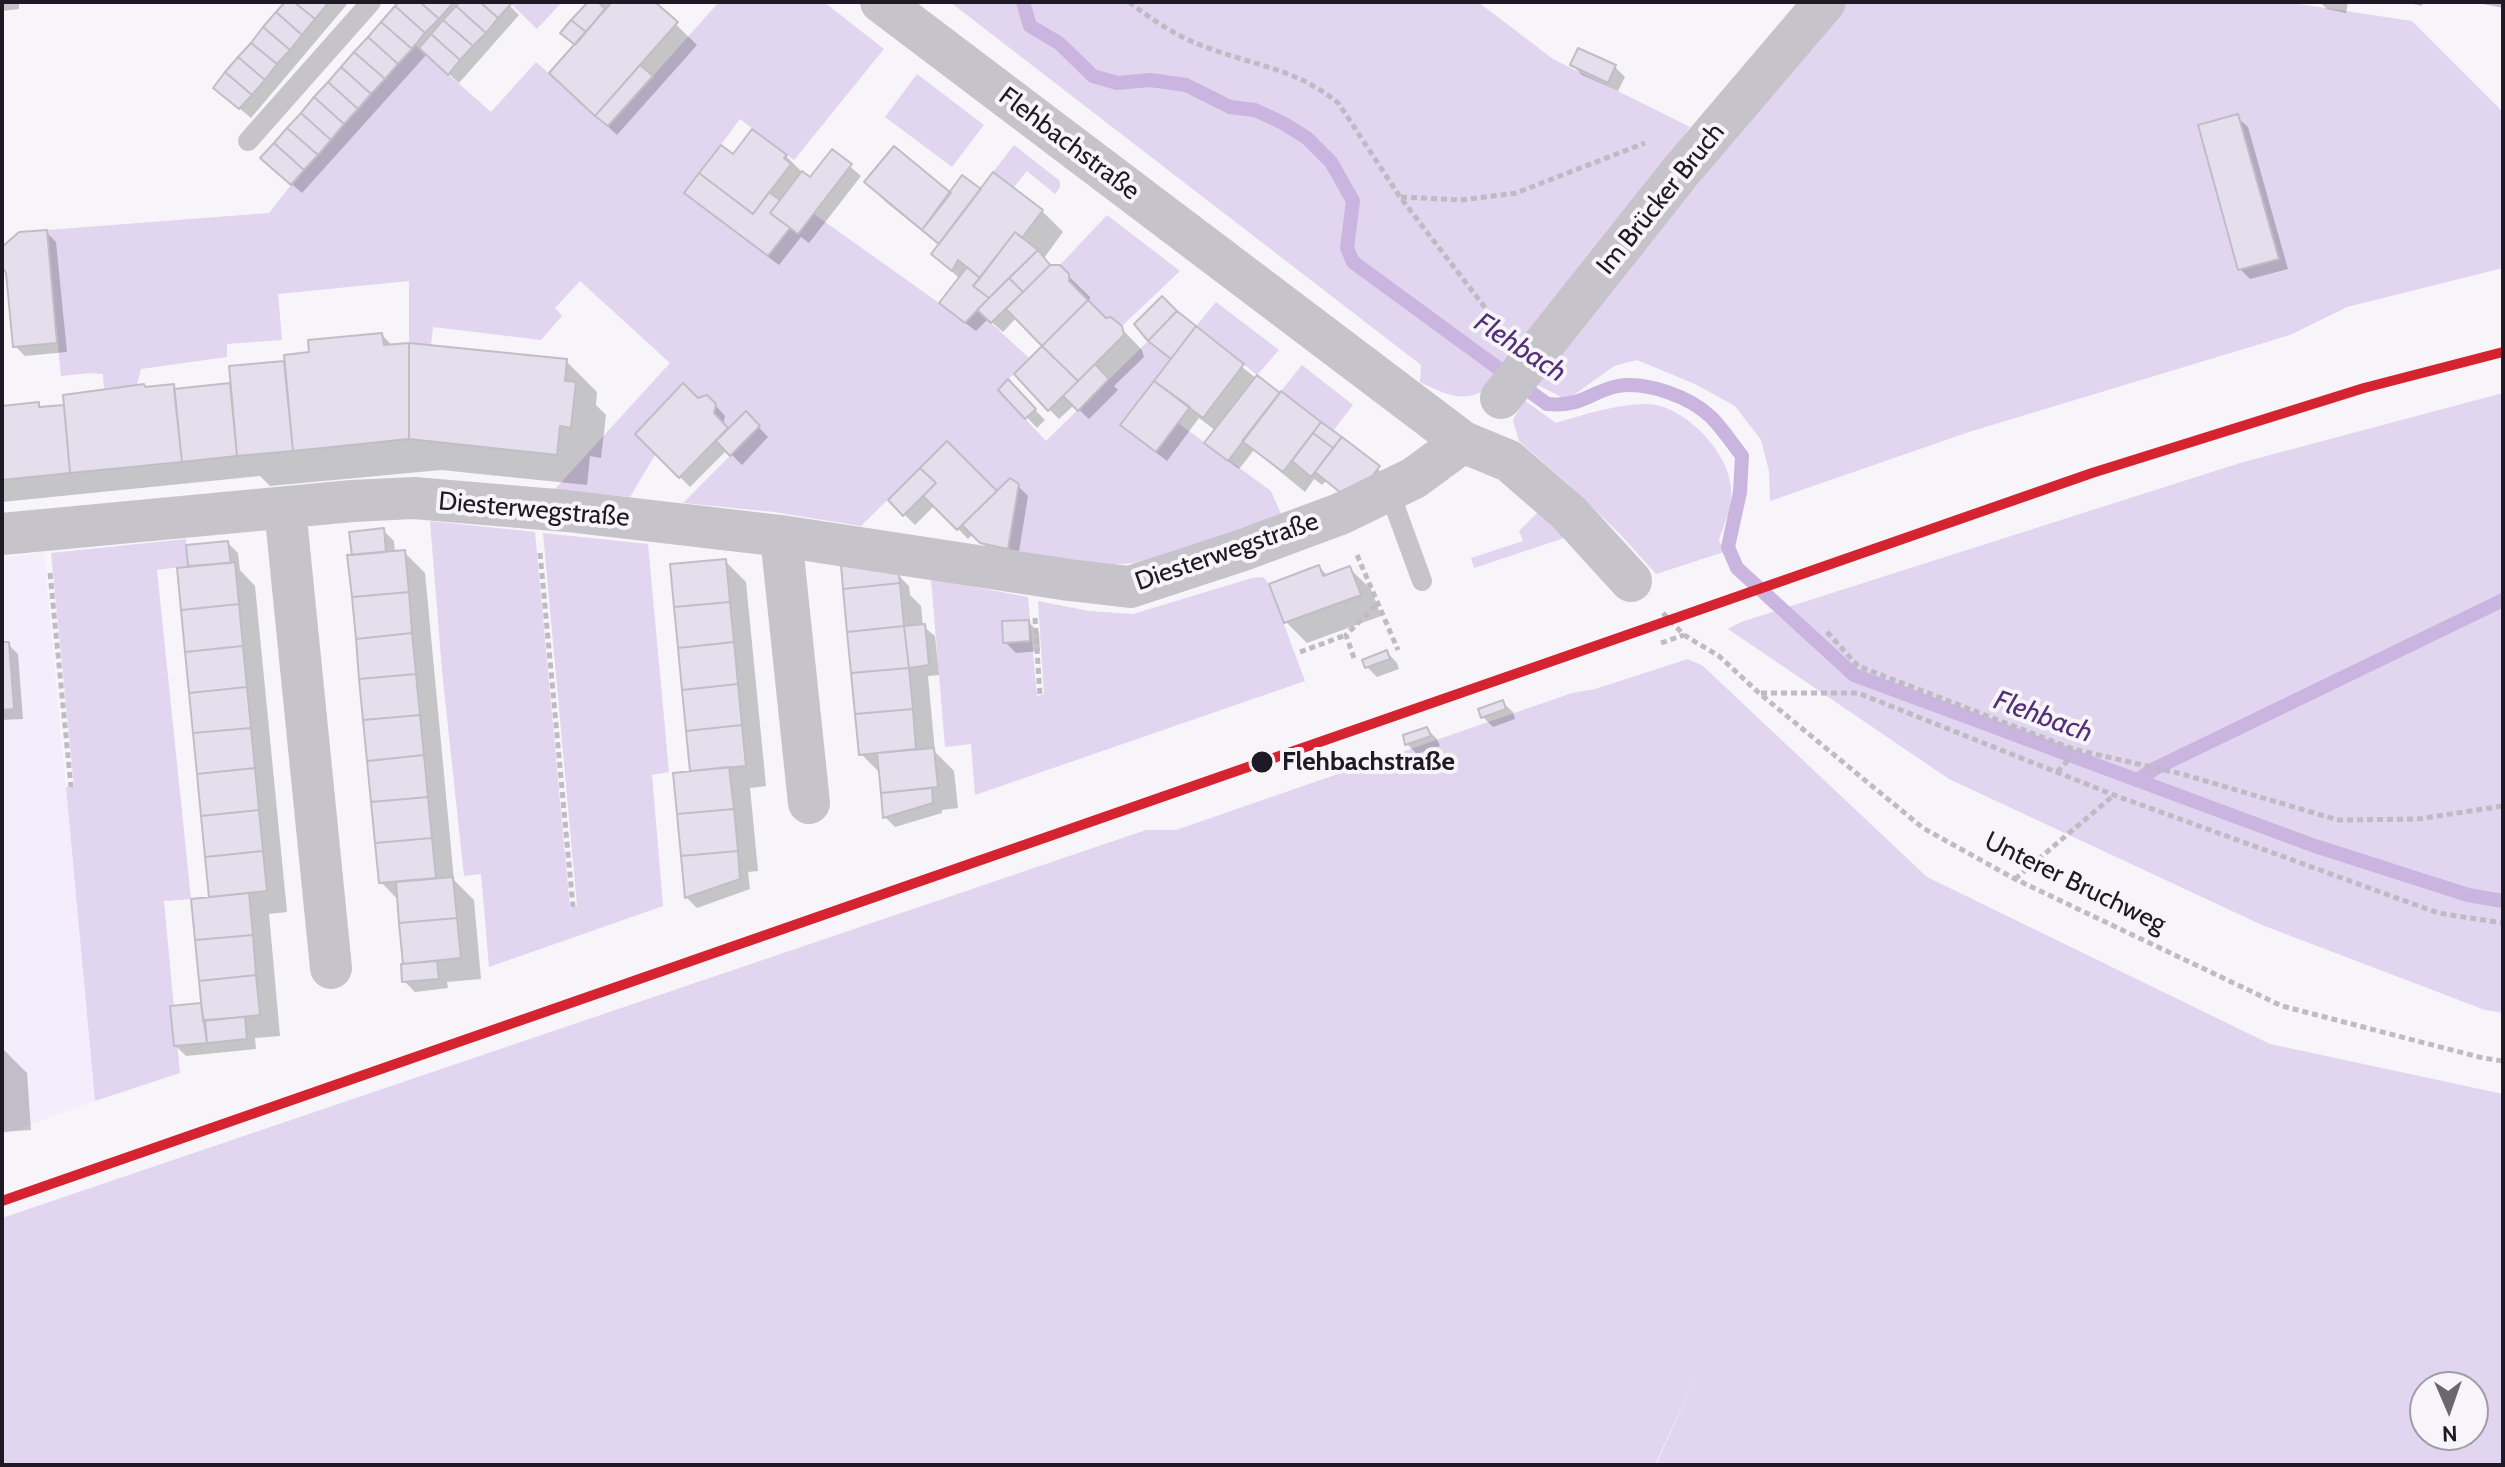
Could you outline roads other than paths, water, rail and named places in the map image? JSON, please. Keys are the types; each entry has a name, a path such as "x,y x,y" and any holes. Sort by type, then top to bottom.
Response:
{"street":[{"name":"Flehbachstraße","path":"881,2 1463,442 1509,461 1569,513 1631,581"},
{"name":"Im Brücker Bruch","path":"1512,384 1682,170 1825,2"},
{"name":"Diesterwegstraße","path":"2,534 414,498 536,508 781,536 1130,587 1230,555 1340,514 1414,478 1463,442"},
{"path":"285,508 331,968"},
{"path":"781,536 809,803"}],"lane":[{"path":"248,141 371,2"},
{"path":"1389,491 1422,581"}],"waterway":[{"name":"Flehbach","path":"1023,2 1030,26 1059,43 1093,76 1117,83 1150,80 1186,85 1230,107 1255,110 1307,138 1331,162 1353,201 1347,248 1353,262 1547,404 1578,401 1618,386 1642,386 1680,397 1711,417 1742,456 1740,492 1728,547 1737,568 1854,675 2312,845 2468,895 2503,901"},
{"path":"2137,780 2503,600"}],"place":[{"name":"Flehbachstraße","path":"1262,762"}]}
